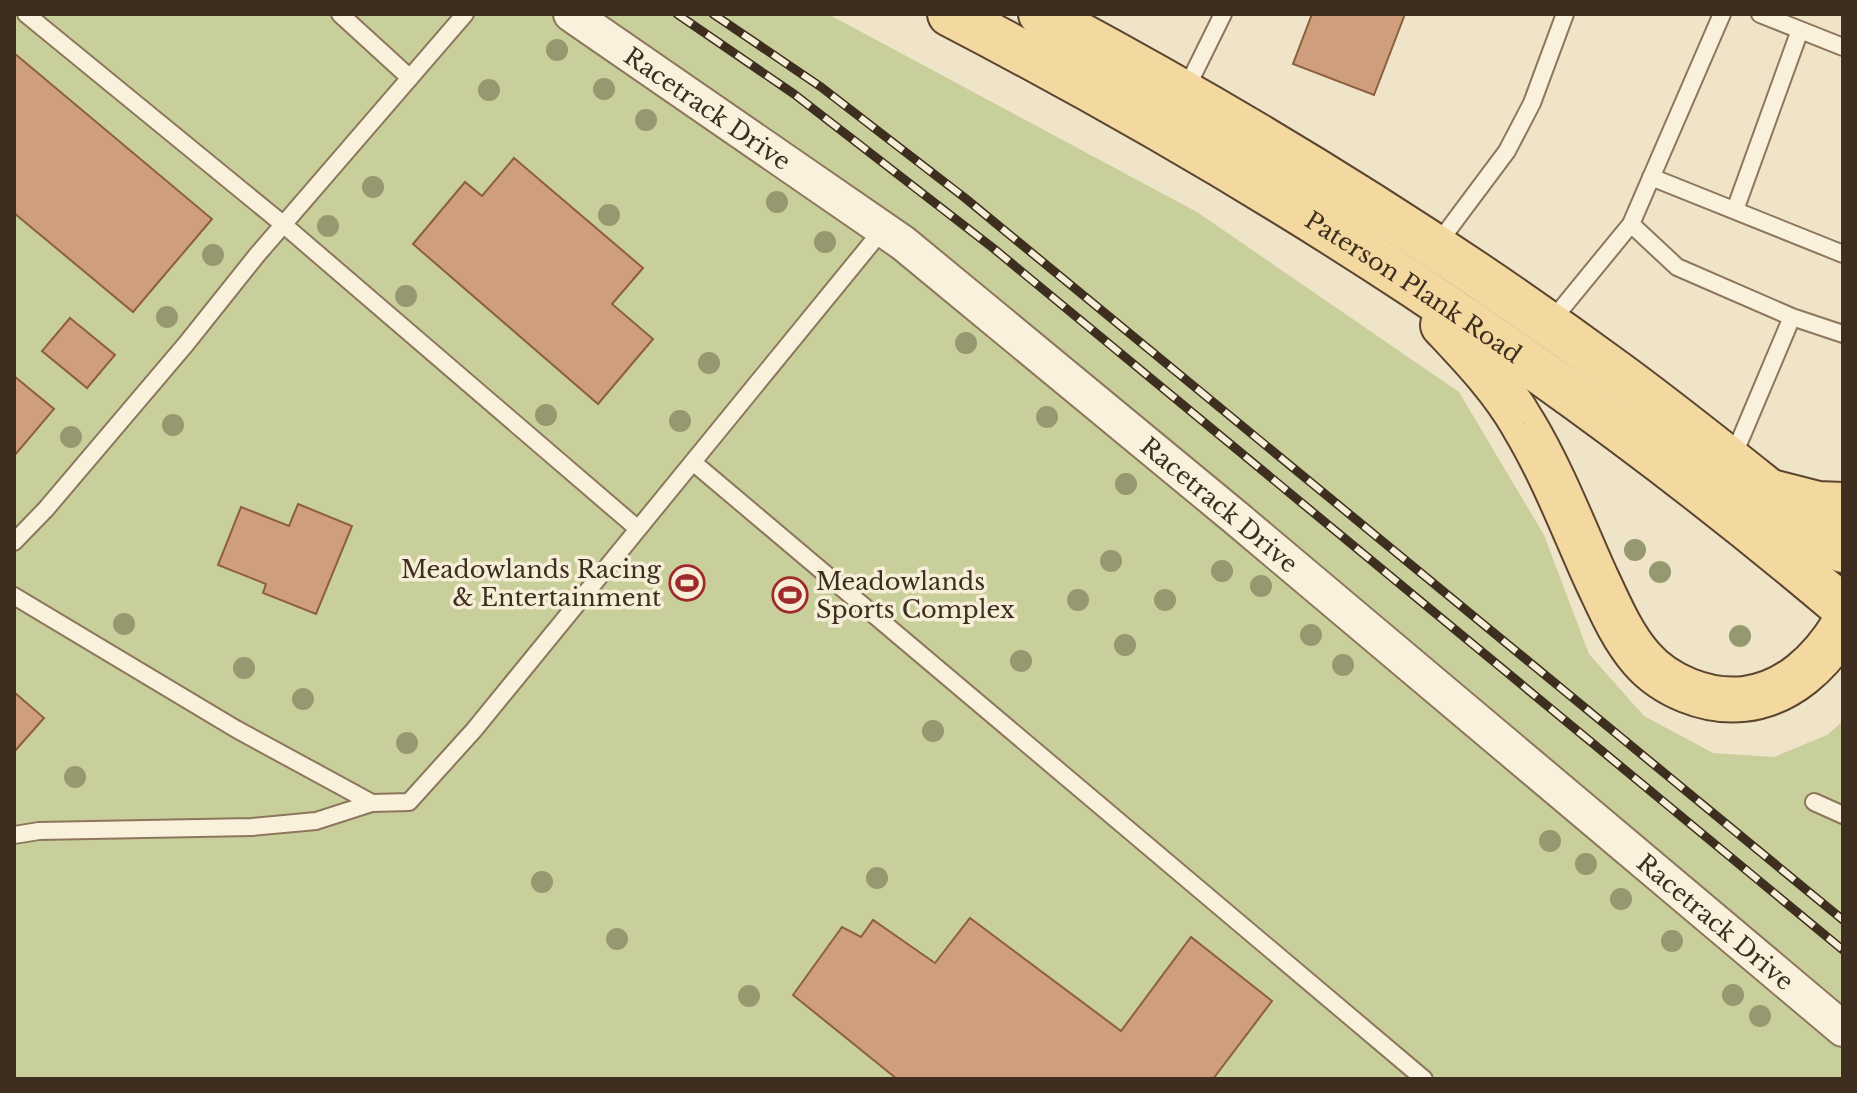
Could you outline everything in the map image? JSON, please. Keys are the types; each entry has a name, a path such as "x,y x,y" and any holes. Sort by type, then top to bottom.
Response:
{"main road":[{"name":"Paterson Plank Road","path":"950,14 1196,148 1384,264 1479,327 1614,424 1742,522 1843,607"},
{"name":"Paterson Plank Road","path":"1041,14 1184,92 1435,247 1549,324 1732,461 1843,550"},
{"path":"1384,264 1471,354 1509,400 1538,452 1614,616 1639,656 1655,672 1693,693 1740,700 1763,696 1802,675 1843,626"},
{"path":"1770,492 1818,504 1843,505"}],"street":[{"name":"Racetrack Drive","path":"571,14 883,229 1235,517 1843,1029"}],"lane":[{"path":"26,14 284,225 638,529"},
{"path":"340,14 410,78"},
{"path":"14,542 66,486 465,14"},
{"path":"1184,92 1223,14"},
{"path":"1435,247 1507,151 1532,103 1565,14"},
{"path":"1549,324 1631,224 1722,14"},
{"path":"1760,14 1843,47"},
{"path":"1735,210 1800,30"},
{"path":"1651,177 1843,254"},
{"path":"1631,224 1677,267 1792,317 1843,334"},
{"path":"14,835 39,831 252,827 303,823 372,803 409,802 474,730 883,229"},
{"path":"1732,461 1792,317"},
{"path":"694,463 1424,1079"},
{"path":"14,596 236,729 372,803"},
{"path":"1814,802 1843,815"}],"green space":[{"name":"Meadowlands Sports Complex","path":"14,14 828,14 1197,212 1459,392 1544,535 1589,654 1644,716 1713,753 1774,757 1827,735 1843,721 1843,1079 14,1079"}],"building":[{"path":"1312,14 1405,14 1374,95 1293,64"},
{"path":"14,53 212,219 133,312 14,213"},
{"path":"514,158 643,268 612,304 653,339 598,404 413,244 465,182 482,196"},
{"path":"70,318 115,355 87,388 42,351"},
{"path":"14,376 54,409 14,456"},
{"path":"298,504 352,526 316,614 263,593 266,584 218,565 241,507 289,526"},
{"path":"14,692 44,718 14,752"},
{"path":"970,918 1121,1031 1191,937 1272,1001 1213,1079 897,1079 793,995 842,927 861,937 873,920 935,963"}],"railway":[{"path":"677,14 794,94 993,248 1843,950"},
{"path":"713,14 821,87 965,198 1843,920"}],"place":[{"name":"Meadowlands Racing & Entertainment","path":"687,583"},
{"name":"Meadowlands Sports Complex","path":"790,595"}]}
